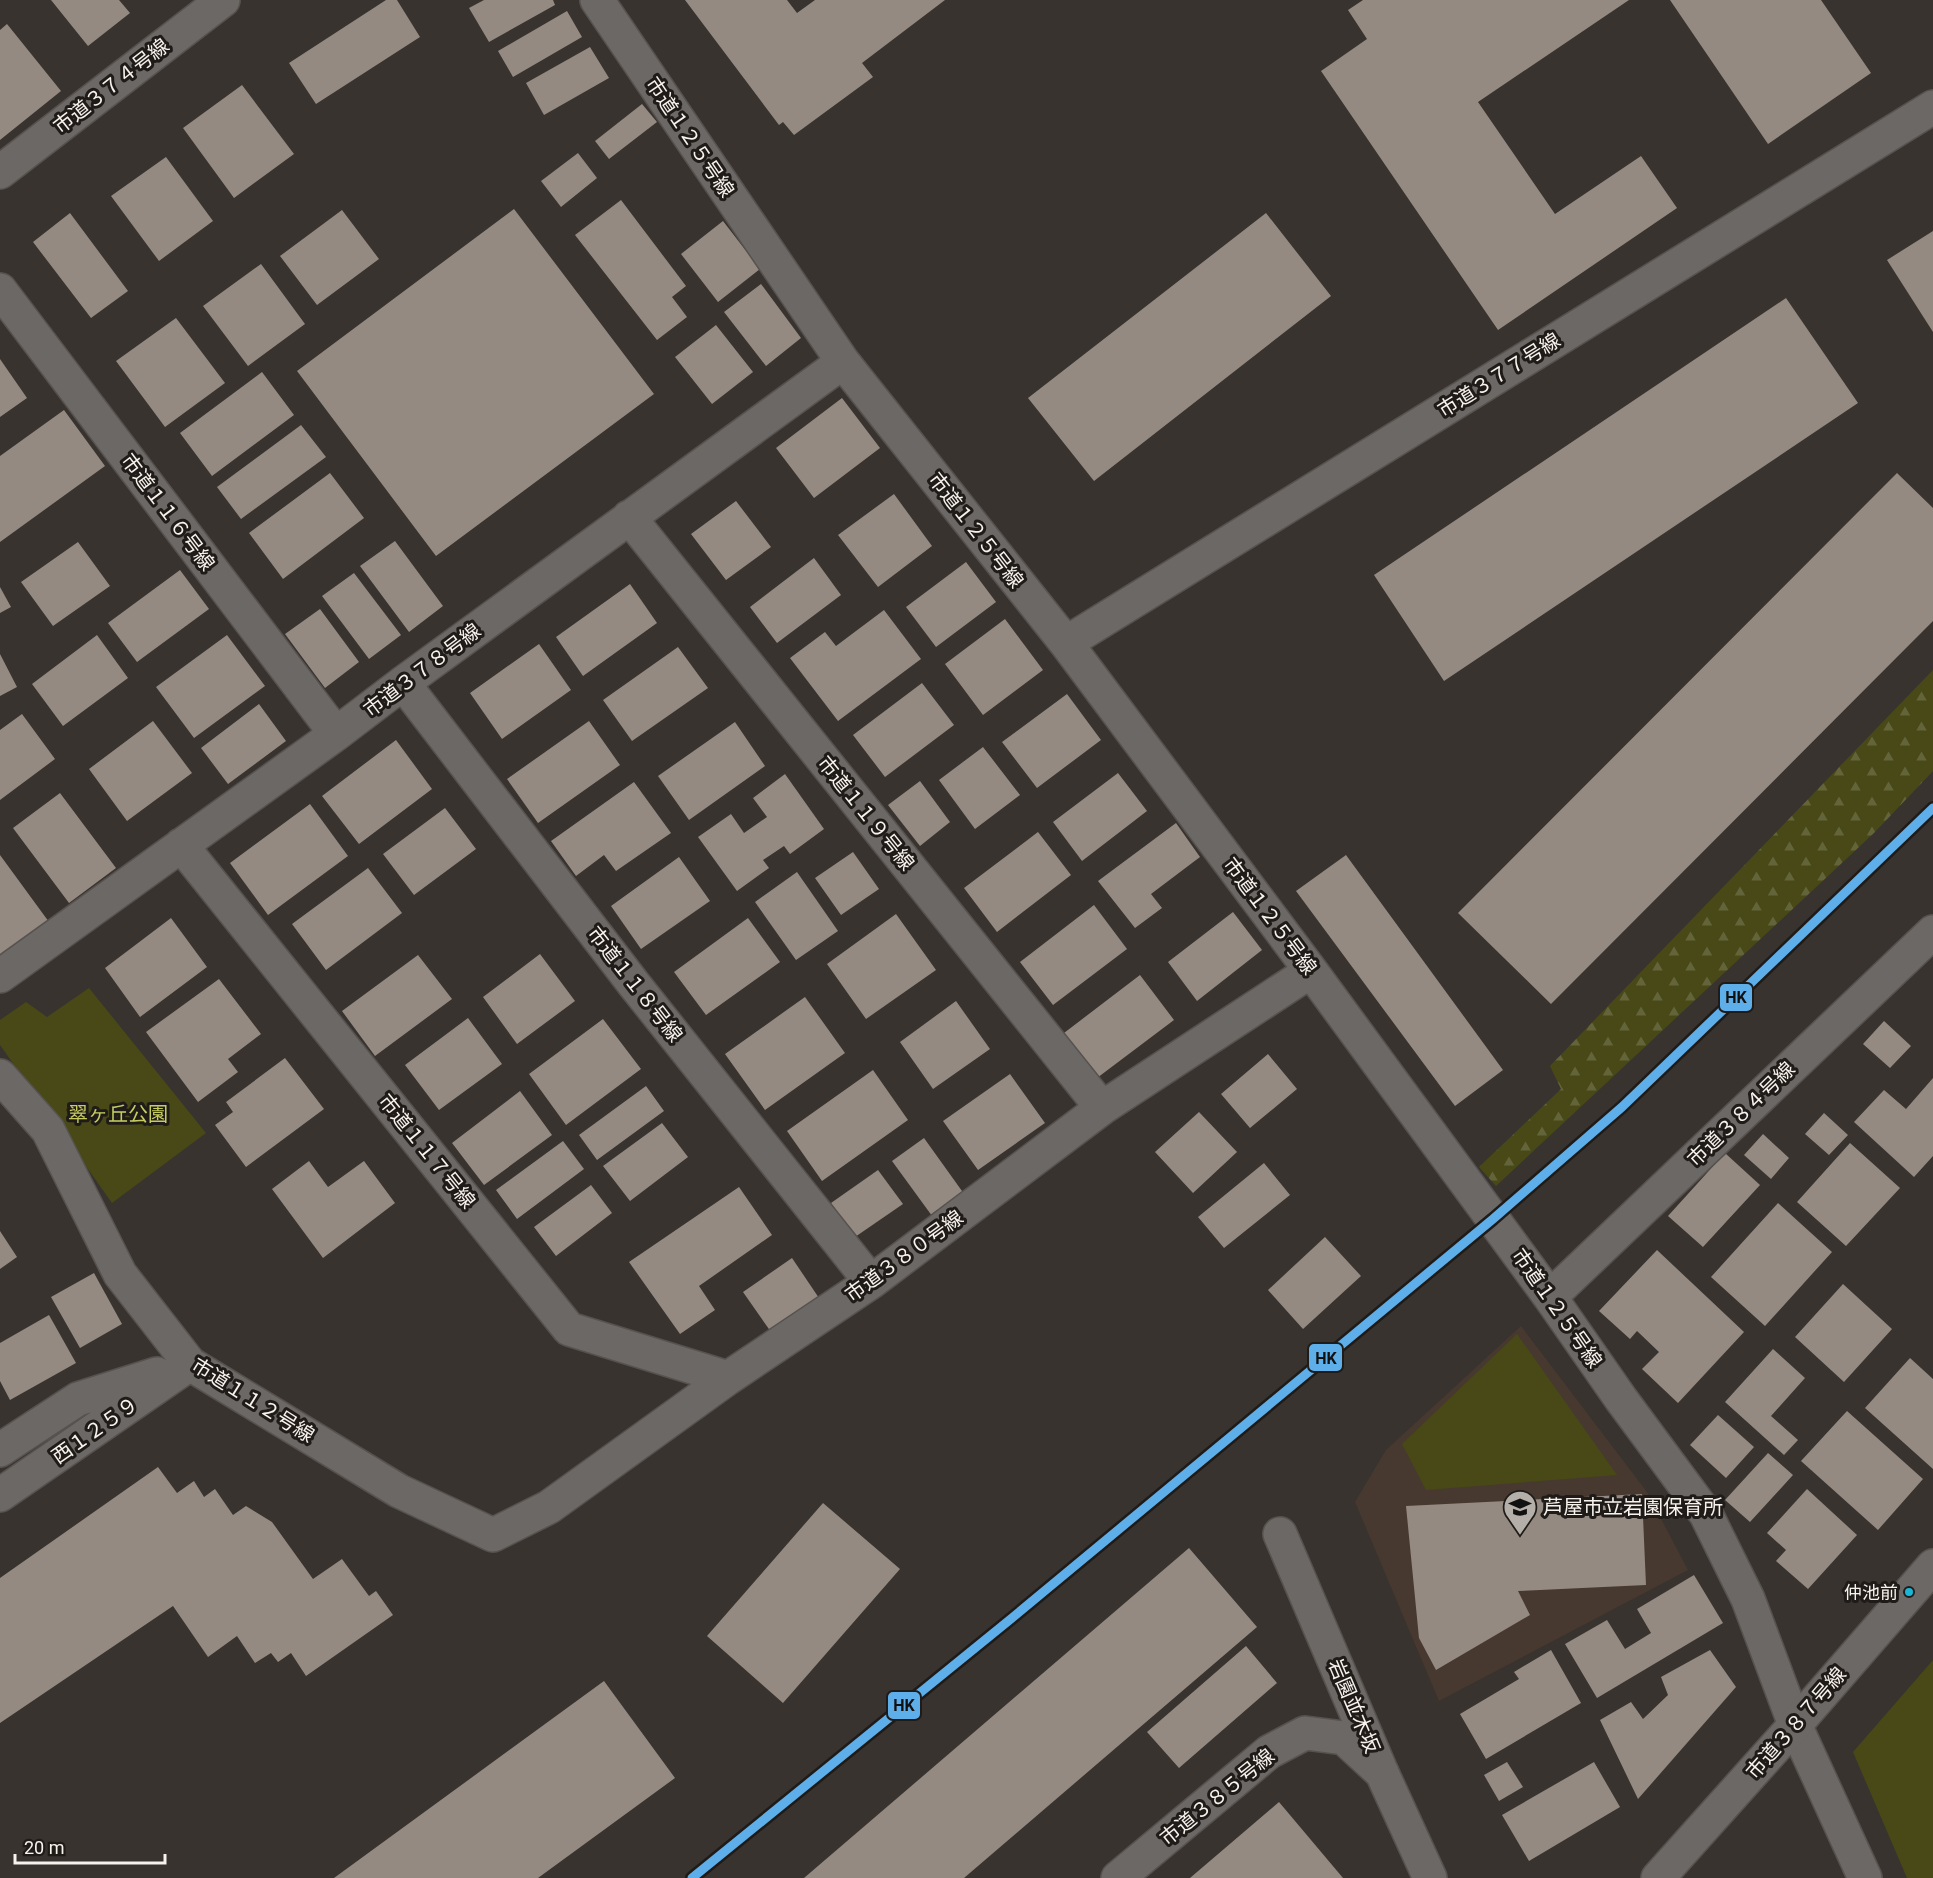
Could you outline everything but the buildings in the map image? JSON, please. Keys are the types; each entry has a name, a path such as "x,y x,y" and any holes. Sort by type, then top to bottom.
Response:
{"street":[{"name":"市道３７４号線","path":"0,172 223,0"},
{"name":"市道１２５号線","path":"597,0 843,362 1066,643 1311,971 1706,1514 1748,1599 1795,1725 1864,1878"},
{"name":"市道３７７号線","path":"1066,643 1933,107"},
{"name":"市道１１６号線","path":"0,290 336,734"},
{"name":"市道３７８号線","path":"0,976 336,734 843,362"},
{"name":"市道１１９号線","path":"629,517 1102,1108"},
{"name":"市道１１８号線","path":"403,683 633,983 871,1282"},
{"name":"市道１１７号線","path":"181,845 569,1329 728,1378"},
{"name":"市道３８４号線","path":"1550,1297 1933,932"},
{"name":"市道３８０号線","path":"493,1535 549,1507 728,1378 871,1282 1102,1108 1311,971"},
{"name":"市道１１２号線","path":"0,1076 48,1130 120,1274 190,1364 399,1491 493,1535"},
{"path":"0,1450 78,1400 190,1364"},
{"name":"西１２５９","path":"0,1496 190,1364"},
{"name":"岩園並木坂","path":"1280,1534 1382,1773 1430,1878"},
{"name":"市道３８７号線","path":"1658,1878 1933,1566"},
{"name":"市道３８５号線","path":"1118,1878 1269,1752 1305,1733 1344,1738 1382,1773"}],"shaded area":[{"name":"芦屋市立岩園保育所","path":"1521,1326 1647,1492 1688,1570 1439,1701 1355,1502 1386,1450"}],"green space":[{"path":"1933,670 1933,771 1874,833 1496,1186 1479,1167 1561,1089 1550,1066"},
{"name":"翠ヶ丘公園","path":"89,988 206,1133 112,1203 0,1045 0,1020 26,1002 47,1017"},
{"path":"1517,1334 1617,1475 1426,1490 1402,1444"},
{"path":"1933,1660 1933,1878 1907,1878 1853,1752"}],"transit line":[{"name":"HK","path":"692,1878 1012,1618 1493,1219 1622,1107 1933,808"}],"place":[{"name":"芦屋市立岩園保育所","path":"1520,1536"},
{"name":"仲池前","path":"1909,1592"}]}
